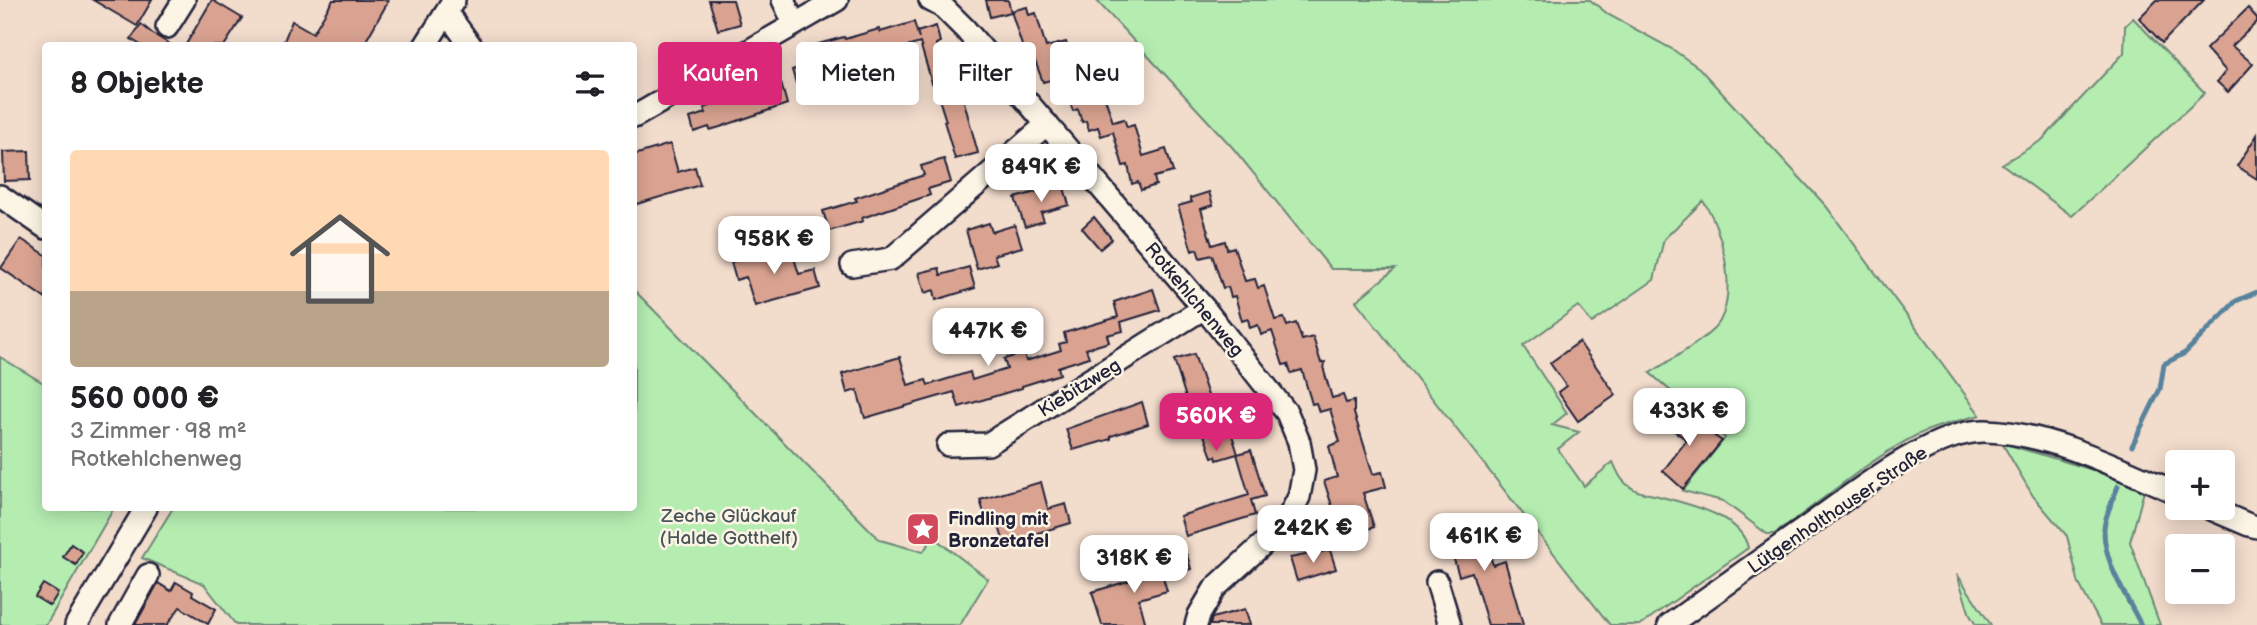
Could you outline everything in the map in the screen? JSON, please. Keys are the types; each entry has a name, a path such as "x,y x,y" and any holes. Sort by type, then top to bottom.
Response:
{"street":[{"path":"167,27 184,0"},
{"path":"783,0 794,23"},
{"path":"637,115 837,0"},
{"name":"Rotkehlchenweg","path":"930,0 943,7 965,29 1204,308 1287,413 1300,442 1304,470 1299,498 1285,524 1215,588 1196,625"},
{"path":"428,42 451,7 469,42"},
{"path":"852,265 891,259 1047,124"},
{"path":"0,195 42,226"},
{"name":"Kiebitzweg","path":"948,445 988,444 1204,308"},
{"name":"Lütgenholthauser Straße","path":"1669,625 1855,493 1898,464 1942,440 1983,430 2031,436 2112,464 2165,488"},
{"path":"76,625 144,511"},
{"path":"2235,518 2257,527"},
{"path":"120,625 148,575"},
{"path":"1437,582 1450,625"}],"green space":[{"path":"1096,0 1590,0 1609,15 1672,49 1699,68 1826,206 1980,415 1932,429 1898,445 1774,534 1767,534 1723,501 1683,491 1725,438 1650,373 1708,334 1720,321 1725,308 1725,259 1716,226 1703,201 1664,239 1654,280 1592,323 1578,306 1523,346 1567,413 1552,425 1579,432 1558,449 1584,486 1613,462 1628,486 1711,512 1735,527 1748,548 1640,625 1610,625 1356,301 1395,269 1331,269 1233,148 1144,52 1144,42 1135,42"},
{"path":"2133,18 2205,93 2072,216 2002,164 2042,140 2124,53 2125,26"},
{"name":"Zeche Glückauf (Halde Gotthelf)","path":"637,293 880,540 923,552 933,537 988,579 960,625 236,625 204,584 142,558 171,511 637,511"},
{"path":"0,357 42,382 42,511 112,511 46,625 0,625"},
{"path":"2002,443 2100,472 2144,491 2130,542 2160,625 2101,625 2079,584 2067,536 2033,496"},
{"path":"1957,574 1991,625 1976,625 1970,615"}],"building":[{"path":"93,0 152,0 137,26"},
{"path":"212,0 242,18 227,42 187,42"},
{"path":"333,0 389,0 365,42 284,42 292,21 313,33"},
{"path":"709,0 733,0 740,24 718,30"},
{"path":"986,0 1008,0 1011,12 990,17"},
{"path":"2157,0 2204,0 2162,43 2139,18"},
{"path":"1027,7 1029,15 1036,13 1046,47 1050,46 1050,80 1043,82 1036,64 1036,42 1021,42 1011,11"},
{"path":"2248,8 2257,18 2257,22 2232,46 2253,64 2228,92 2217,82 2226,71 2206,49"},
{"path":"914,22 917,32 936,26 940,42 933,42 933,83 919,42 826,42 879,29 880,32"},
{"path":"141,24 166,42 136,42 131,39"},
{"path":"782,86 787,104 720,127 694,132 690,118 706,113 704,108 713,105 782,105"},
{"path":"941,105 965,105 978,153 955,159"},
{"path":"1071,105 1107,105 1113,122 1124,119 1127,127 1134,125 1143,156 1166,149 1173,172 1154,177 1156,185 1141,190 1138,182 1132,184 1128,165 1123,166 1113,132 1101,136 1098,127 1089,130 1086,121 1082,122 1078,109 1073,111"},
{"path":"2257,135 2257,179 2237,166"},
{"path":"670,144 678,172 695,167 700,185 637,204 637,154"},
{"path":"29,151 30,180 4,181 3,152"},
{"path":"944,159 951,182 928,189 930,195 829,231 823,211 924,175 921,166"},
{"path":"1063,184 1069,205 1041,213 1044,221 1025,227 1015,198"},
{"path":"1209,192 1213,205 1201,209 1212,245 1225,241 1227,249 1234,247 1245,281 1255,279 1258,288 1264,286 1275,320 1284,318 1287,326 1296,323 1302,340 1313,337 1321,363 1325,362 1324,371 1332,398 1343,395 1346,403 1354,401 1354,413 1373,474 1382,472 1386,487 1363,493 1374,527 1342,537 1324,481 1337,477 1329,446 1340,442 1330,409 1319,412 1316,403 1312,404 1302,370 1291,373 1288,364 1283,365 1272,331 1261,335 1258,325 1250,328 1248,319 1242,321 1235,296 1231,297 1228,287 1223,288 1212,255 1200,258 1197,249 1192,251 1178,206 1192,202 1190,198"},
{"path":"1094,217 1112,239 1100,249 1082,228"},
{"path":"989,223 992,232 1015,225 1022,247 994,255 997,263 977,269 966,230"},
{"path":"21,239 42,252 42,296 1,268"},
{"path":"790,245 799,274 815,270 820,288 755,306 746,277 736,280 731,262"},
{"path":"969,267 975,288 936,300 934,290 925,293 919,273 939,268 941,275"},
{"path":"1153,289 1160,310 1121,322 1123,331 1107,335 1109,342 1086,349 1089,357 1058,367 1060,374 1022,388 959,407 954,392 865,418 857,390 847,393 842,374 900,357 908,385 926,380 928,385 970,372 972,380 1007,369 1004,359 1024,353 1026,361 1061,350 1059,344 1066,342 1064,333 1118,317 1114,302"},
{"path":"1579,342 1616,395 1578,421 1558,392 1566,386 1550,363"},
{"path":"1194,354 1217,422 1227,419 1238,454 1251,450 1265,496 1251,500 1255,515 1186,536 1180,516 1249,495 1237,454 1217,460 1216,456 1212,457 1204,435 1197,432 1174,360"},
{"path":"1142,402 1148,424 1073,450 1066,429"},
{"path":"1674,408 1722,441 1683,489 1663,471 1687,440 1663,423"},
{"path":"1041,482 1048,509 1066,504 1071,523 1004,543 996,516 986,519 980,500"},
{"path":"1478,517 1493,565 1505,561 1523,625 1488,625 1472,572 1459,576 1444,527"},
{"path":"71,544 83,552 76,565 63,557"},
{"path":"1330,550 1336,569 1297,581 1290,558"},
{"path":"1187,555 1191,569 1163,577 1167,591 1139,599 1146,625 1102,625 1092,592 1161,571 1159,564"},
{"path":"176,582 216,609 208,624 180,607 167,625 135,625 158,583 171,591"},
{"path":"43,584 58,593 50,606 35,597"},
{"path":"1245,609 1250,625 1210,625 1212,618"}],"waterway":[{"path":"2132,446 2160,389 2164,364 2185,353 2236,301 2257,292"},
{"path":"2118,486 2105,523 2105,541 2116,578 2141,625"}],"place":[{"name":"Findling mit Bronzetafel","path":"923,529"}]}
